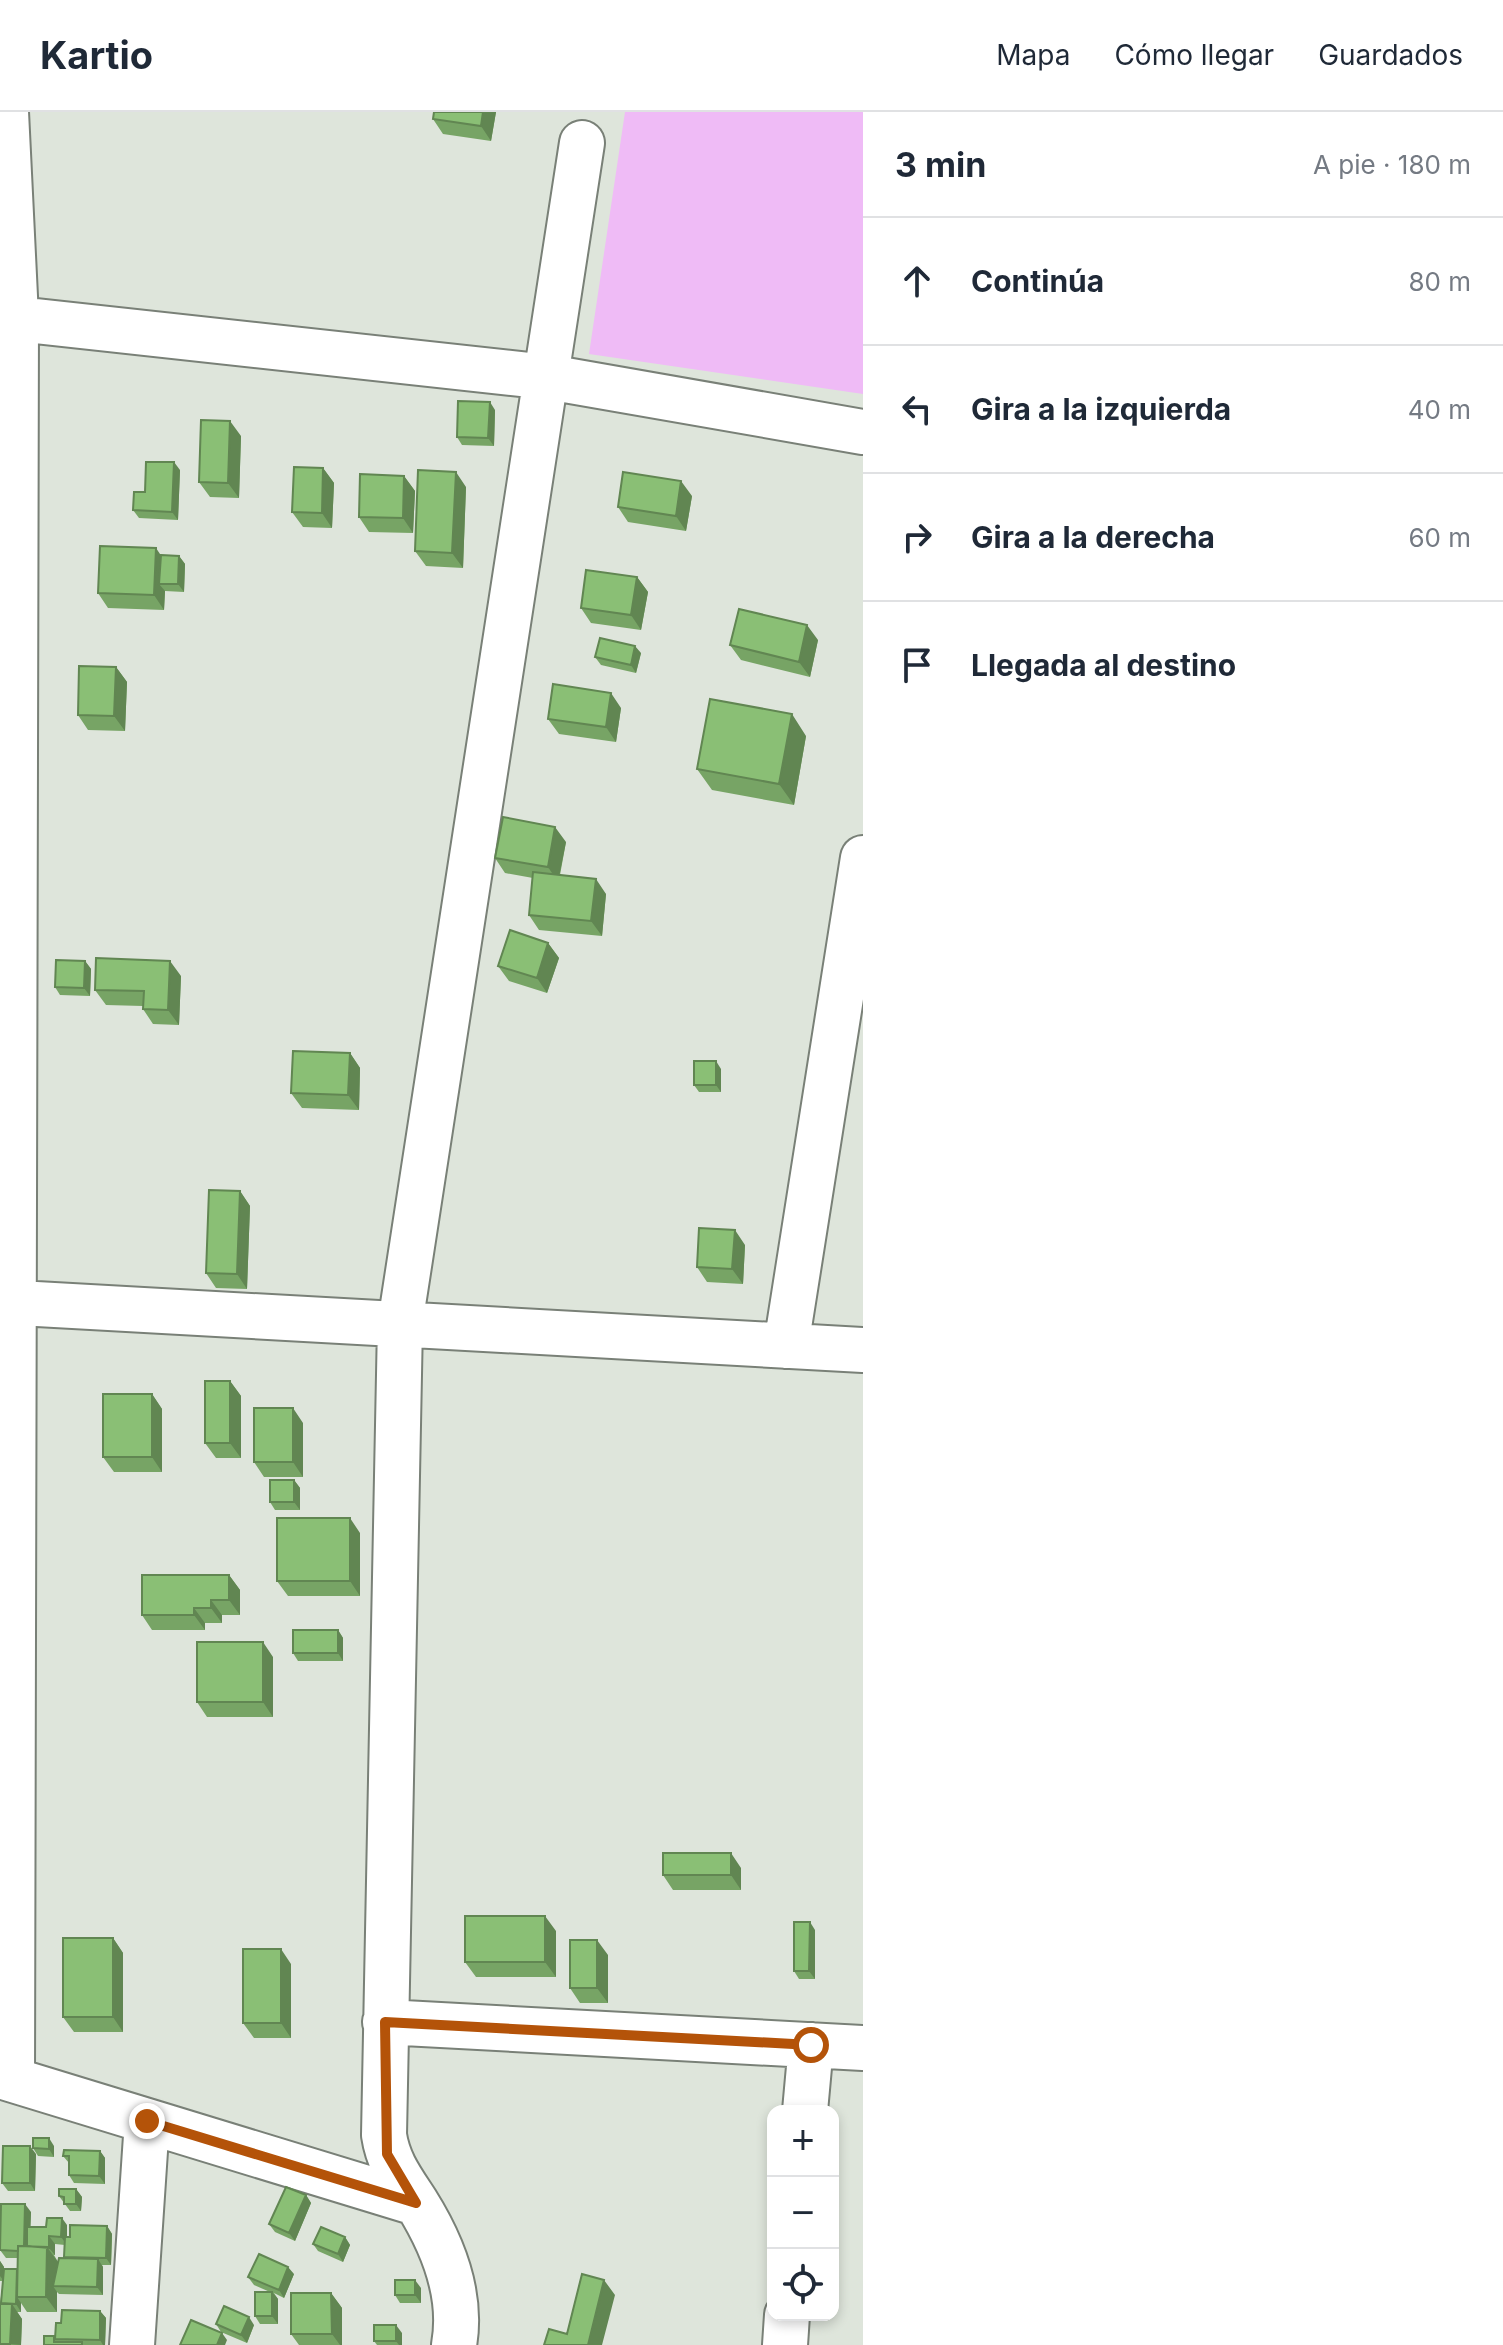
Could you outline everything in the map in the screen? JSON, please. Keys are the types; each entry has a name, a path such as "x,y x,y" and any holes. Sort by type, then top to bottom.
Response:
{"street":[{"path":"6,112 6,2078 416,2203"},
{"path":"454,2345 458,2323 452,2280 435,2236 387,2154 385,2022 400,1324 582,143"},
{"path":"8,317 548,377 863,432"},
{"path":"786,1346 863,858"},
{"path":"8,1303 863,1350"},
{"path":"385,2022 863,2048"},
{"path":"806,2105 811,2045"},
{"path":"132,2345 147,2121"},
{"path":"785,2345 787,2321"}],"shaded area":[{"path":"625,112 863,112 863,394 589,354"}],"building":[{"path":"434,112 483,112 481,126 433,119"},
{"path":"458,401 490,402 488,438 457,437"},
{"path":"201,420 230,421 228,483 199,482"},
{"path":"146,462 174,462 172,512 133,510 134,492 145,492"},
{"path":"294,467 323,468 322,513 292,512"},
{"path":"418,470 456,472 452,553 415,551"},
{"path":"623,472 681,481 676,516 618,507"},
{"path":"360,474 404,476 403,518 359,517"},
{"path":"100,546 156,548 154,595 98,593"},
{"path":"161,555 179,556 178,584 159,584"},
{"path":"586,570 637,577 631,615 581,608"},
{"path":"739,609 807,625 799,662 730,645"},
{"path":"600,638 635,646 631,665 595,657"},
{"path":"79,666 116,667 114,716 78,715"},
{"path":"553,684 611,693 606,727 548,719"},
{"path":"710,699 792,714 779,784 697,769"},
{"path":"503,817 555,827 548,867 495,858"},
{"path":"533,872 596,879 591,921 529,915"},
{"path":"510,930 548,943 537,978 498,966"},
{"path":"96,958 170,961 168,1010 143,1009 144,991 95,990"},
{"path":"56,960 85,961 84,988 55,987"},
{"path":"293,1051 350,1053 348,1095 291,1093"},
{"path":"694,1061 716,1061 716,1085 694,1085"},
{"path":"209,1190 240,1191 237,1274 206,1273"},
{"path":"699,1228 735,1230 732,1269 697,1267"},
{"path":"205,1381 230,1381 230,1443 205,1443"},
{"path":"103,1394 152,1394 152,1457 103,1457"},
{"path":"254,1408 293,1408 293,1462 254,1462"},
{"path":"270,1480 294,1480 294,1502 270,1502"},
{"path":"277,1518 350,1518 350,1581 277,1581"},
{"path":"142,1575 229,1575 229,1600 211,1600 211,1608 194,1608 194,1615 142,1615"},
{"path":"293,1630 338,1630 338,1653 293,1653"},
{"path":"197,1642 263,1642 263,1702 197,1702"},
{"path":"663,1853 731,1853 731,1875 663,1875"},
{"path":"465,1916 545,1916 545,1962 465,1962"},
{"path":"794,1922 810,1922 809,1971 794,1971"},
{"path":"63,1938 113,1938 113,2017 63,2017"},
{"path":"570,1940 597,1940 597,1988 570,1988"},
{"path":"243,1949 281,1949 281,2023 243,2023"},
{"path":"33,2138 49,2138 49,2149 33,2148"},
{"path":"3,2146 30,2146 30,2183 2,2183"},
{"path":"64,2150 100,2151 99,2176 69,2175 69,2156 63,2156"},
{"path":"286,2187 306,2195 289,2233 269,2224"},
{"path":"59,2189 76,2189 76,2204 64,2204"},
{"path":"1,2204 25,2204 24,2246 18,2246 18,2251 0,2250"},
{"path":"47,2218 62,2218 61,2237 49,2236 49,2248 27,2246 27,2227 46,2227"},
{"path":"70,2225 107,2226 106,2258 64,2257 65,2237 70,2237"},
{"path":"321,2227 345,2237 338,2254 313,2244"},
{"path":"18,2246 47,2247 46,2297 17,2297"},
{"path":"259,2254 288,2267 279,2290 248,2277"},
{"path":"59,2258 98,2259 97,2287 53,2286"},
{"path":"4,2269 17,2269 16,2304 1,2303"},
{"path":"582,2274 604,2280 588,2345 544,2345 549,2329 567,2334"},
{"path":"395,2280 415,2280 415,2295 395,2295"},
{"path":"255,2292 272,2292 272,2316 255,2316"},
{"path":"291,2293 331,2293 332,2334 291,2334"},
{"path":"0,2304 12,2304 10,2344 0,2344"},
{"path":"224,2306 249,2317 241,2335 216,2324"},
{"path":"62,2310 100,2311 100,2340 55,2339 56,2323 61,2323"},
{"path":"191,2320 222,2333 217,2345 180,2345"},
{"path":"374,2325 396,2325 396,2341 374,2341"},
{"path":"44,2336 54,2336 54,2342 82,2342 82,2345 44,2345"}],"route":[{"path":"147,2121 416,2203 395,2173 387,2154 383,2094 385,2022 811,2045"}]}
